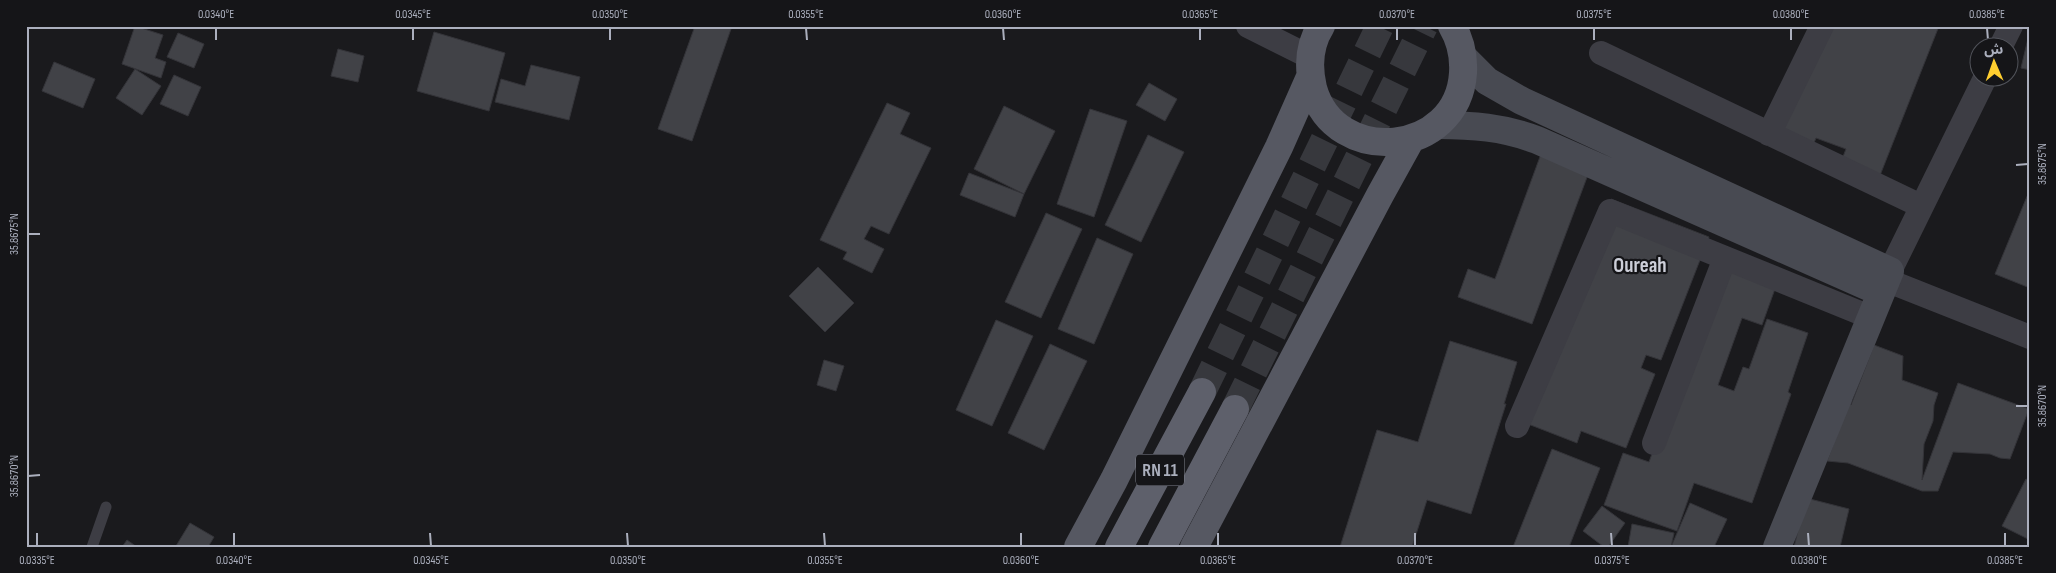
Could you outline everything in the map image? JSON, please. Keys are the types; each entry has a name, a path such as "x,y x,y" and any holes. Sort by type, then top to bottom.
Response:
{"highway":[{"name":"RN 11","path":"1119,547 1202,392"},
{"name":"RN 11","path":"1162,547 1235,409"}],"main road":[{"path":"1078,547 1114,480 1275,156 1310,67 1313,43 1321,26"},
{"path":"1310,67 1315,96 1325,112 1338,126 1355,136 1373,142 1392,143 1411,139 1436,125 1453,106 1462,83 1460,37"},
{"path":"1460,37 1487,81 1515,98 1885,281"},
{"path":"1436,125 1471,125 1495,128 1530,137 1885,281"},
{"path":"1194,547 1411,139"},
{"path":"1777,547 1885,281"}],"street":[{"path":"1248,26 1310,67"},
{"path":"1769,134 1822,26"},
{"path":"2005,38 2011,26"},
{"path":"1600,54 1921,206"},
{"path":"1980,88 1885,281 2030,337"},
{"path":"1517,426 1610,211 1870,317"},
{"path":"1654,443 1725,258"}],"lane":[{"path":"92,547 106,507"}],"building":[{"path":"135,26 163,35 155,58 166,62 161,78 122,64"},
{"path":"695,26 732,26 692,141 658,129"},
{"path":"1812,26 1939,26 1877,183 1839,167 1846,149 1816,138 1809,155 1768,139"},
{"path":"2030,30 2030,70 2021,68"},
{"path":"434,32 505,53 489,111 417,91"},
{"path":"178,33 204,44 194,68 167,57"},
{"path":"338,49 364,56 358,82 331,76"},
{"path":"54,62 95,79 83,108 42,91"},
{"path":"531,65 580,77 569,120 495,102 501,79 525,86"},
{"path":"135,69 161,86 142,115 116,98"},
{"path":"174,75 201,87 188,116 160,104"},
{"path":"1149,83 1177,99 1165,121 1136,105"},
{"path":"887,103 910,113 900,134 931,148 889,234 871,226 864,239 884,249 872,273 843,259 847,252 820,240"},
{"path":"1004,106 1055,131 1024,194 974,169"},
{"path":"1090,109 1127,121 1094,217 1057,204"},
{"path":"1148,135 1184,152 1141,242 1105,225"},
{"path":"1541,154 1589,172 1532,324 1458,297 1468,269 1495,279"},
{"path":"969,173 1024,194 1015,217 960,195"},
{"path":"2028,194 2030,195 2030,288 1995,274"},
{"path":"1611,199 1709,237 1661,360 1646,355 1641,368 1655,374 1626,448 1581,431 1577,443 1523,422"},
{"path":"1046,213 1082,229 1041,318 1005,302"},
{"path":"1097,238 1133,254 1094,344 1058,329"},
{"path":"1728,257 1780,275 1762,325 1742,318 1718,385 1734,391 1743,367 1749,369 1767,319 1808,333 1788,392 1791,394 1752,503 1694,483 1677,531 1604,505 1623,453 1649,462 1683,368"},
{"path":"818,267 854,303 825,332 789,296"},
{"path":"996,320 1033,336 992,426 956,410"},
{"path":"1450,341 1517,362 1504,404 1506,404 1471,514 1427,500 1412,547 1340,547 1377,430 1418,442"},
{"path":"1050,344 1087,361 1044,450 1008,433"},
{"path":"1874,345 1903,356 1902,380 1938,393 1934,405 1933,421 1924,444 1922,480 1958,383 2029,409 2010,459 1990,454 1953,452 1938,491 1922,491 1848,463 1827,461 1852,395 1851,405"},
{"path":"824,360 844,366 836,391 817,385"},
{"path":"1552,449 1600,468 1569,547 1513,547"},
{"path":"2026,479 2030,481 2030,540 2002,526"},
{"path":"1806,498 1849,509 1840,547 1794,547"},
{"path":"1690,503 1727,519 1714,547 1671,547"},
{"path":"1602,506 1625,523 1608,547 1604,547 1583,531"},
{"path":"190,523 214,537 208,547 176,546"},
{"path":"1632,524 1674,533 1671,547 1628,547"},
{"path":"127,540 137,547 122,547"}],"tunnel":[{"path":"1202,392 1380,26"},
{"path":"1235,409 1424,26"}],"district":[{"name":"Oureah","path":"1640,265"}]}
